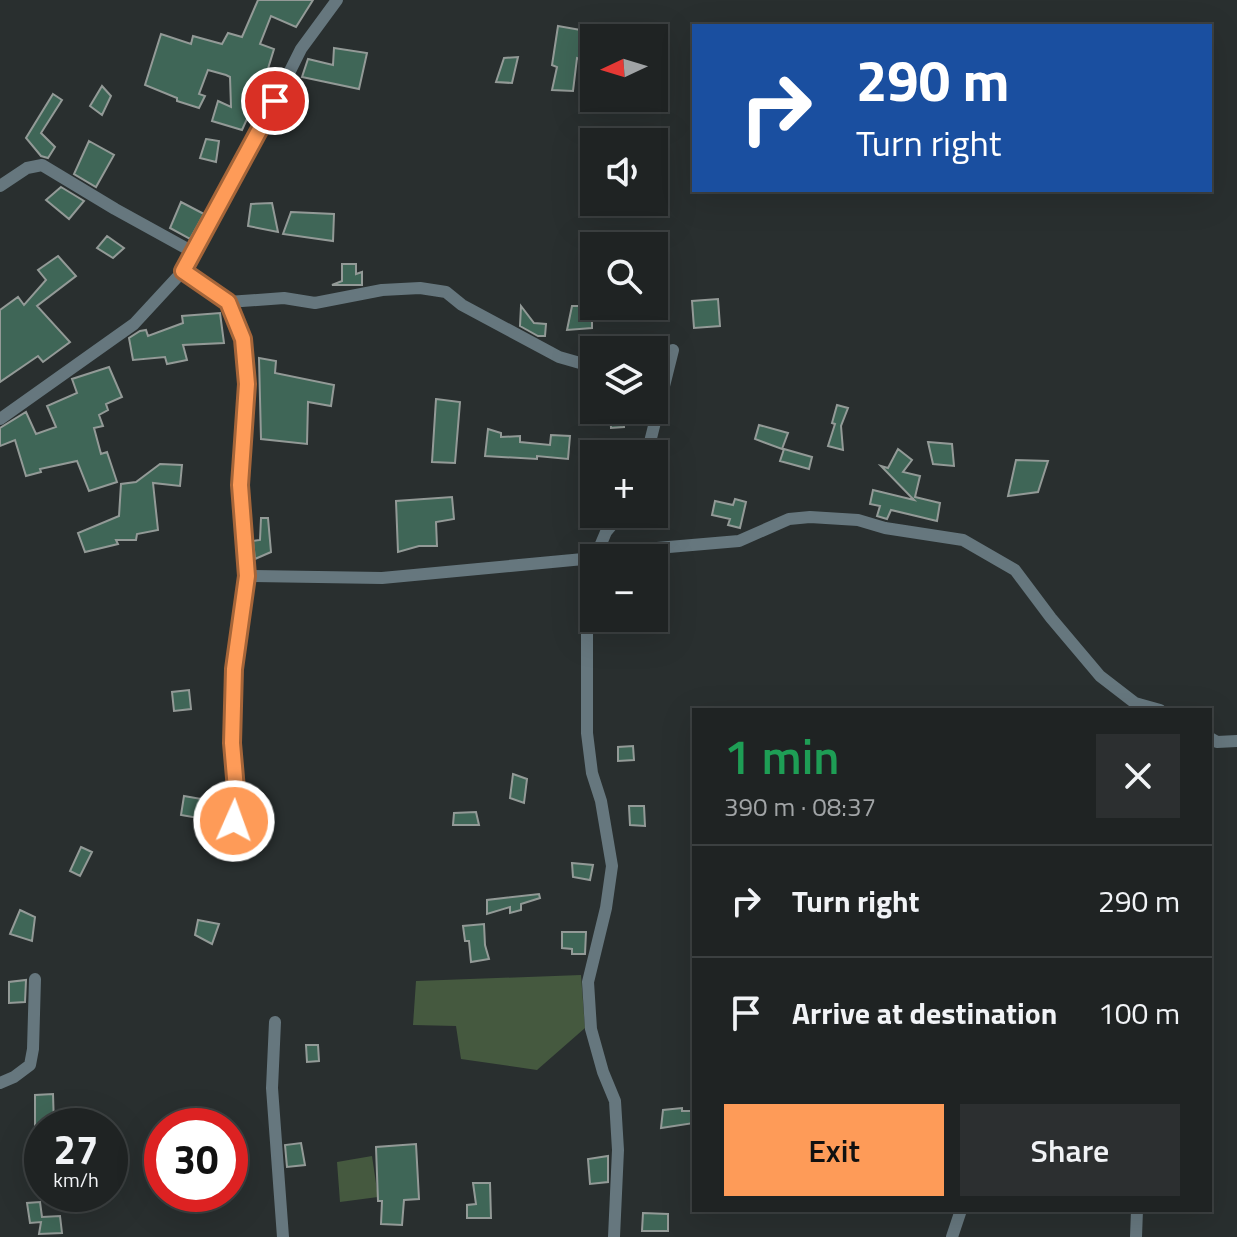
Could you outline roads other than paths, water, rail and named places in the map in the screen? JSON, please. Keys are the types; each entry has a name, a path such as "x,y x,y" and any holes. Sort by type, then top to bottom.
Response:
{"street":[{"path":"0,419 134,324 183,271 301,49 337,0"},
{"path":"0,186 27,168 42,165 58,177 193,252"},
{"path":"183,271 228,302 243,339 247,384 240,485 247,576 234,669 232,743 237,801 234,821"},
{"path":"228,302 284,298 315,303 382,290 420,288 446,292 462,305 559,357 580,363"},
{"path":"668,362 673,350"},
{"path":"668,547 739,541 789,519 810,517 858,520 885,528 963,540 1015,570 1100,676 1135,703 1153,708"},
{"path":"247,576 382,578 580,560"},
{"path":"587,632 587,733 592,773 610,842 612,866 606,908 588,982 591,1029 615,1101 618,1150 614,1237"},
{"path":"1212,739 1217,742 1237,741"},
{"path":"0,1083 30,1065 35,979"},
{"path":"275,1022 272,1088 283,1237"},
{"path":"952,1237 960,1212"},
{"path":"1136,1237 1137,1212"}]}
